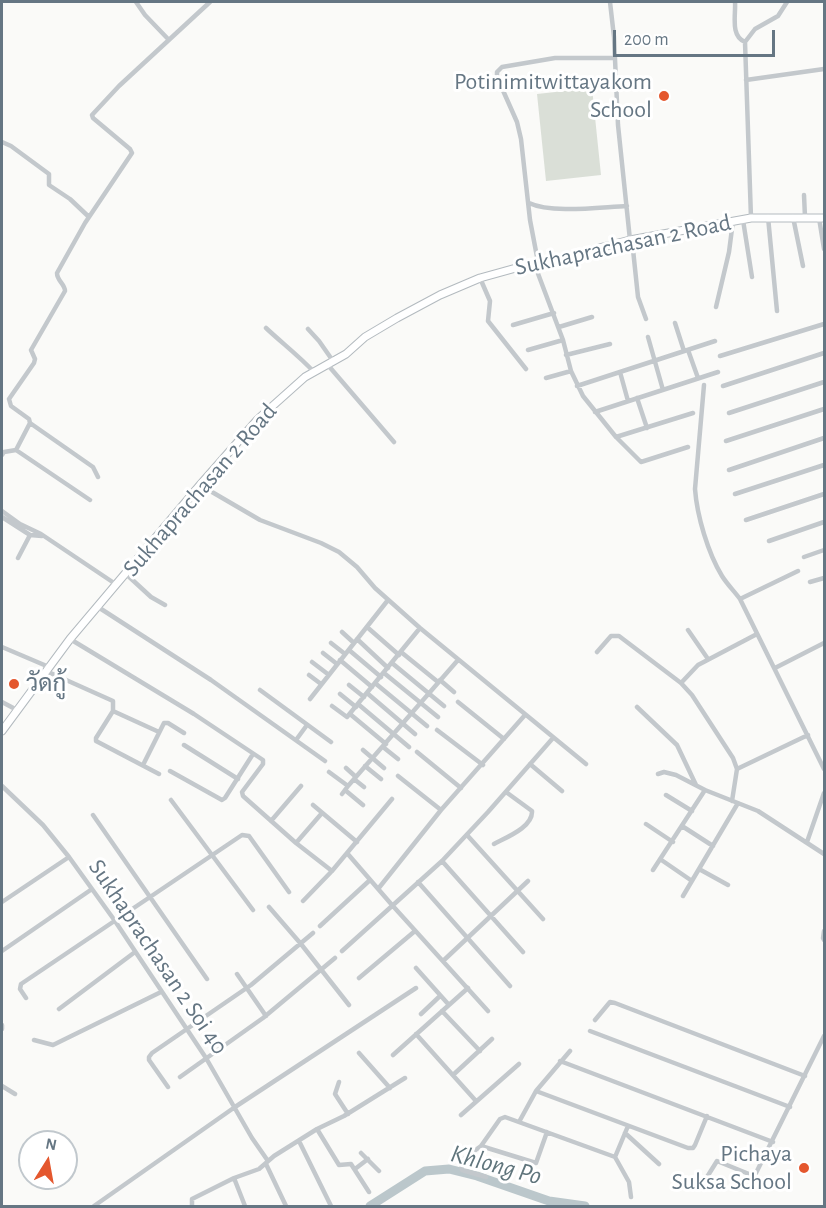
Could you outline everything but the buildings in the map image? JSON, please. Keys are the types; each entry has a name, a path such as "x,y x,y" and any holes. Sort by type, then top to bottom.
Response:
{"street":[{"path":"136,2 145,15 170,40"},
{"path":"98,477 93,467 30,423 29,419 11,406 9,399 34,363 35,359 31,350 65,291 57,273 89,217 132,153 92,115 119,86 210,2"},
{"path":"610,2 618,125 627,206 638,297 646,319"},
{"path":"735,2 735,34 745,42"},
{"path":"752,277 747,219 745,42 755,29 778,16 787,2"},
{"path":"615,58 555,58 502,67 497,77 517,122 536,263 577,386 616,437 641,462 688,447"},
{"path":"746,80 825,69"},
{"path":"2,142 50,174 49,185 70,199 89,217"},
{"path":"804,195 805,217"},
{"path":"529,203 538,207 555,208 627,206"},
{"path":"768,217 777,311"},
{"name":"Sukhaprachasan 2 Road","path":"2,731 70,639 258,419 305,377 346,354 365,337 440,295 480,278 536,263 631,240 733,221 768,217 822,218"},
{"path":"793,217 803,266"},
{"path":"822,218 825,249"},
{"path":"716,307 726,269 733,221"},
{"path":"480,278 490,301 488,321 526,369"},
{"path":"513,325 554,313"},
{"path":"559,327 592,317"},
{"path":"675,322 698,378"},
{"path":"720,356 825,324"},
{"path":"266,328 288,349 297,353 314,372"},
{"path":"308,329 319,341 330,363 394,442"},
{"path":"648,337 663,390"},
{"path":"528,350 563,340"},
{"path":"577,386 715,340"},
{"path":"566,355 610,344"},
{"path":"723,386 825,353"},
{"path":"546,378 571,371"},
{"path":"620,372 628,401"},
{"path":"595,412 718,372"},
{"path":"729,413 825,382"},
{"path":"704,385 695,489 710,551 722,577 740,599 825,769"},
{"path":"637,398 646,428"},
{"path":"726,441 825,409"},
{"path":"616,437 693,414"},
{"path":"16,450 30,423"},
{"path":"729,470 825,438"},
{"path":"2,455 4,452 16,450 90,500"},
{"path":"735,494 825,465"},
{"path":"200,486 260,520 339,552 420,628 586,764"},
{"path":"746,520 825,494"},
{"path":"2,511 20,524 45,536 117,585"},
{"path":"2,517 30,535 45,536"},
{"path":"769,541 825,522"},
{"path":"18,558 30,535"},
{"path":"804,557 825,550"},
{"path":"740,599 798,571"},
{"path":"126,574 152,597 165,604"},
{"path":"810,582 825,578"},
{"path":"310,699 388,600"},
{"path":"98,607 211,680 325,761"},
{"path":"367,627 400,654 454,692"},
{"path":"332,705 347,717 420,628"},
{"path":"688,630 708,659"},
{"path":"342,632 444,706"},
{"path":"681,683 698,665 757,634"},
{"path":"597,652 611,636 619,636 681,683 692,695 733,758 737,769 732,801"},
{"path":"70,639 194,714 263,760 263,764 242,792 243,796 332,872"},
{"path":"331,643 382,675 438,717"},
{"path":"775,668 825,643"},
{"path":"2,647 113,701 113,711 96,741 159,774"},
{"path":"323,653 374,685 427,726"},
{"path":"345,790 458,660"},
{"path":"312,662 329,675"},
{"path":"309,675 321,684"},
{"path":"349,685 366,695 415,734"},
{"path":"260,690 331,742"},
{"path":"340,694 409,747"},
{"path":"2,702 17,710"},
{"path":"458,702 504,739"},
{"path":"637,707 677,745 697,785"},
{"path":"113,711 159,732"},
{"path":"350,714 399,759"},
{"path":"378,889 441,810 525,715"},
{"path":"143,765 164,723 184,733"},
{"path":"296,740 307,725"},
{"path":"437,729 483,765"},
{"path":"737,769 808,735"},
{"path":"342,951 442,861 553,738"},
{"path":"184,745 238,779"},
{"path":"363,750 384,768"},
{"path":"417,752 461,788"},
{"path":"170,771 222,800 253,754"},
{"path":"530,765 562,791"},
{"path":"365,766 381,779"},
{"path":"346,768 364,787"},
{"path":"329,772 363,805"},
{"path":"658,774 669,772 705,790 758,811 825,854"},
{"path":"398,776 441,810"},
{"name":"Sukhaprachasan 2 Soi 40","path":"2,786 43,825 115,921 206,1058 267,1162 286,1206"},
{"path":"271,821 301,786"},
{"path":"653,870 705,790"},
{"path":"495,844 532,818 532,811 506,792"},
{"path":"807,842 825,793"},
{"path":"666,795 692,811"},
{"path":"303,901 332,872 392,799"},
{"path":"171,800 252,910"},
{"path":"683,896 738,803"},
{"path":"313,805 357,842"},
{"path":"296,843 322,813"},
{"path":"93,815 207,979"},
{"path":"646,824 673,842"},
{"path":"682,826 713,846"},
{"path":"26,998 20,989 21,984 245,834 289,892"},
{"path":"467,835 543,919"},
{"path":"347,853 488,1011"},
{"path":"2,902 69,857"},
{"path":"660,859 692,881"},
{"path":"442,861 523,952"},
{"path":"699,869 728,885"},
{"path":"320,926 370,880"},
{"path":"443,961 528,881"},
{"path":"418,882 510,986"},
{"path":"2,951 92,890"},
{"path":"269,907 349,1005"},
{"path":"359,978 416,931"},
{"path":"825,931 823,938 825,940"},
{"path":"168,1087 149,1057 185,1028 247,987 313,933"},
{"path":"59,1009 135,952"},
{"path":"180,1077 266,1016 335,958"},
{"path":"416,968 449,1005"},
{"path":"237,974 266,1016"},
{"path":"94,1206 235,1107 416,988"},
{"path":"393,1055 468,988"},
{"path":"34,1040 53,1046 161,992"},
{"path":"420,1014 440,996"},
{"path":"595,1020 605,1006 610,1002 615,1003 806,1076"},
{"path":"442,1011 480,1051"},
{"path":"590,1031 790,1107"},
{"path":"416,1034 476,1101"},
{"path":"707,1177 717,1161 754,1174 773,1142 825,1036"},
{"path":"453,1075 492,1039"},
{"path":"519,1122 536,1091 570,1051"},
{"path":"359,1053 390,1088"},
{"path":"560,1062 773,1142"},
{"path":"461,1116 519,1064"},
{"path":"192,1206 192,1200 267,1162 317,1129 348,1114 405,1078"},
{"path":"339,1082 335,1094 348,1114"},
{"path":"2,1086 15,1094"},
{"path":"536,1091 693,1148 707,1116"},
{"path":"486,1177 462,1170 461,1167 466,1157 481,1146 502,1117 615,1157 629,1182 630,1197"},
{"path":"615,1157 628,1126"},
{"path":"317,1129 339,1165 350,1162 369,1192"},
{"path":"481,1146 536,1163 547,1132"},
{"path":"625,1133 659,1164"},
{"path":"299,1141 331,1206"},
{"path":"361,1153 379,1170"},
{"path":"355,1169 368,1159"},
{"path":"234,1178 244,1206"}],"shaded area":[{"path":"592,88 601,175 546,181 537,94"}],"waterway":[{"name":"Khlong Po","path":"370,1206 425,1171 449,1169 477,1176 549,1201 585,1206"}],"place":[{"name":"Potinimitwittayakom School","path":"664,96"},
{"name":"วัดกู้","path":"14,684"},
{"name":"Pichaya Suksa School","path":"804,1168"}]}
